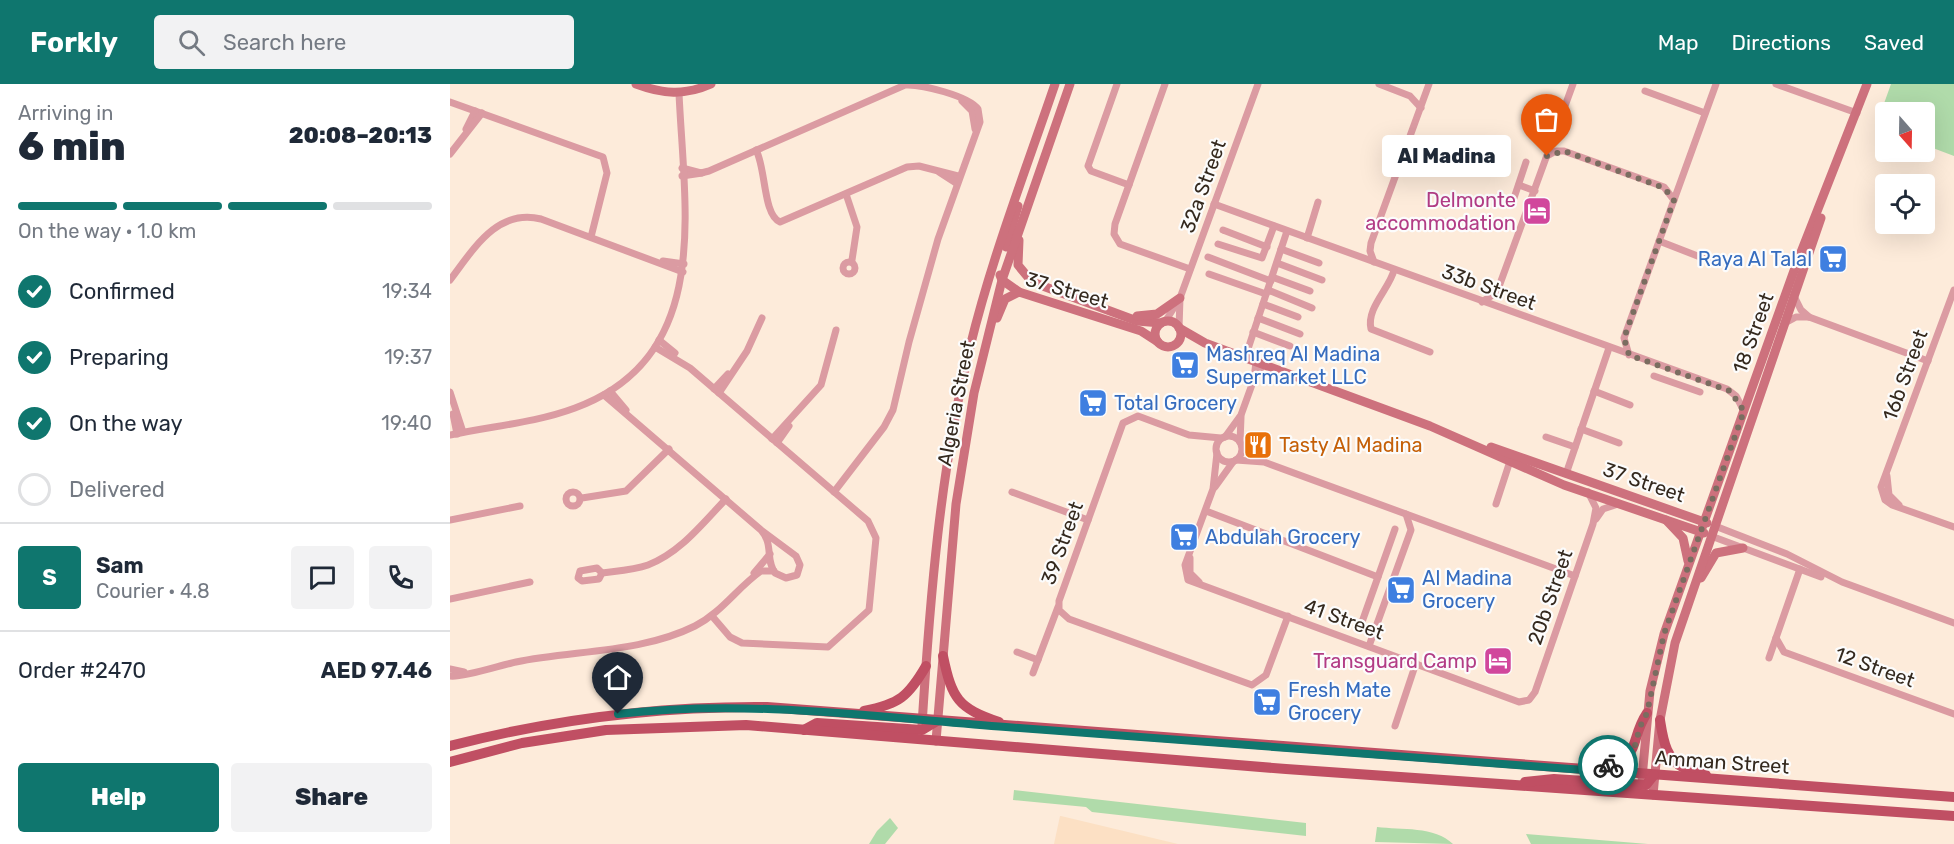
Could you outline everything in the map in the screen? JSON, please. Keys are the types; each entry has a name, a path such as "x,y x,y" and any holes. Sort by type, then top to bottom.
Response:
{"main road":[{"path":"943,656 950,687 959,702 975,714 1014,727"},
{"path":"852,714 888,706 900,700 911,690 926,666"},
{"name":"Amman Street","path":"450,746 520,729 658,709 755,707 852,714 926,734"},
{"path":"1584,770 1611,764 1628,755 1636,744 1639,729 1647,713"},
{"path":"1660,720 1665,748 1673,760 1686,769 1703,773 1710,780"},
{"name":"Amman Street","path":"450,762 538,740 628,728 746,725 804,731 926,734 1513,785 1641,785 1654,775 1954,797"},
{"path":"926,734 937,725 1028,735 1046,730"},
{"name":"Amman Street","path":"926,734 937,725 1014,727 1584,770 1641,785 1653,795 1954,816"}],"street":[{"path":"636,84 656,91 679,93 711,84"},
{"name":"Algeria Street","path":"926,734 926,666 940,510 962,383 987,283 1055,84"},
{"name":"Algeria Street","path":"937,725 962,462 987,335 1021,220 1070,84"},
{"path":"1117,84 1088,166 1091,171 1129,185"},
{"path":"1165,84 1114,227 1116,239 1120,244 1190,269"},
{"path":"1379,84 1410,96 1421,108"},
{"path":"1374,262 1370,251 1371,243 1429,84"},
{"path":"1482,302 1497,292 1573,84"},
{"path":"1629,355 1624,338 1716,84"},
{"path":"1776,84 1857,112"},
{"name":"18 Street","path":"1653,795 1660,720 1672,653 1867,84"},
{"name":"32a Street","path":"1163,323 1179,298 1257,85"},
{"path":"682,172 702,173 899,86 922,86 955,97 972,111 975,119 974,135 957,180 919,303 896,403 884,427 832,490"},
{"path":"1645,91 1705,113"},
{"path":"451,394 457,434 544,417 573,409 607,393 637,369 657,343 675,306 683,268 679,93"},
{"path":"450,102 597,153 605,160 607,169 605,181 591,237"},
{"path":"1019,292 1002,280 999,269 1048,117 1048,104"},
{"path":"450,154 479,112"},
{"path":"756,150 764,167 770,212 777,222 788,221 907,167 919,166 957,180"},
{"path":"1547,156 1564,151 1664,188 1674,200"},
{"path":"1512,204 1526,162"},
{"name":"18 Street","path":"1641,785 1647,713 1660,648 1796,265 1838,164"},
{"path":"1519,185 1535,191"},
{"path":"846,194 857,227 852,260"},
{"path":"1307,238 1318,202"},
{"name":"33b Street","path":"1214,204 1730,391 1744,411"},
{"path":"450,280 484,236 495,227 513,219 535,217 648,258 683,268"},
{"name":"37 Street","path":"1021,220 1017,260 1028,279 1036,285 1143,322 1163,323"},
{"path":"1218,244 1259,259 1263,257 1274,226"},
{"path":"1223,230 1267,247"},
{"path":"1245,358 1287,231"},
{"path":"1659,241 1713,262"},
{"path":"1281,249 1319,263"},
{"path":"1208,257 1310,291"},
{"path":"1277,263 1322,280"},
{"path":"1394,270 1391,282 1382,290 1370,327 1375,332 1430,352"},
{"path":"1209,274 1312,308"},
{"name":"16b Street","path":"1954,290 1888,471 1889,495 1904,508 1954,526"},
{"name":"37 Street","path":"987,335 1005,299 1019,292 1141,331 1158,342"},
{"path":"1794,296 1801,310 1809,317"},
{"path":"1119,314 1151,316 1162,312 1179,298"},
{"name":"32a Street","path":"1179,298 1179,328"},
{"path":"1263,304 1298,318"},
{"path":"1785,323 1796,317 1809,317 1928,361"},
{"path":"717,391 741,361 762,318"},
{"path":"1258,318 1300,334"},
{"path":"1172,322 1179,328 1180,337 1177,343 1167,347 1158,342 1155,332 1163,323 1172,322"},
{"name":"37 Street","path":"1179,328 1205,344 1703,522 1713,531 1743,548 1954,623"},
{"path":"774,441 821,385 836,330"},
{"path":"1253,332 1290,346"},
{"path":"657,343 690,368 868,521 876,533 871,602 864,617 831,645 820,649 742,643 730,637 712,616"},
{"name":"37 Street","path":"1177,343 1205,344"},
{"path":"1566,474 1609,348"},
{"path":"1214,489 1241,453 1241,415 1260,364"},
{"path":"1676,384 1680,374"},
{"path":"1654,376 1700,392"},
{"path":"1594,391 1630,405"},
{"path":"607,393 761,530 796,556 800,565 798,573 789,578 780,576 774,571 764,570 752,578"},
{"path":"1241,415 1217,445 1214,489 1206,511 1378,577"},
{"name":"39 Street","path":"1065,617 1058,607 1124,423 1129,418 1138,416 1190,435 1223,438"},
{"name":"37 Street","path":"1430,426 1588,492 1662,516 1700,532 1713,531 1787,554 1842,582"},
{"path":"1581,429 1618,443"},
{"path":"1223,438 1235,437 1240,442"},
{"path":"1546,437 1575,447"},
{"path":"582,498 622,493 643,475 667,447"},
{"path":"1217,453 1225,461 1264,462 1575,576"},
{"path":"1496,504 1510,461"},
{"path":"1012,492 1088,520"},
{"name":"20b Street","path":"1538,682 1593,524 1596,508 1588,492"},
{"path":"602,573 636,568 656,561 680,546 724,497"},
{"name":"20b Street","path":"1593,524 1603,509 1622,503"},
{"path":"450,520 520,506"},
{"name":"41 Street","path":"1206,511 1190,556 1191,575 1207,586 1504,695 1524,697 1538,682"},
{"path":"1369,646 1411,530 1406,514"},
{"path":"1662,516 1683,538 1688,564"},
{"path":"1377,624 1363,620 1395,529"},
{"path":"761,530 769,540 774,571"},
{"path":"1696,580 1703,576 1716,553 1743,548"},
{"path":"450,676 536,658 650,642 688,629 712,616 752,578 770,554"},
{"path":"1382,568 1395,574"},
{"name":"12 Street","path":"1800,569 1770,658 1784,652 1954,714"},
{"path":"450,599 530,582"},
{"path":"1033,673 1058,607"},
{"path":"1052,622 1065,617 1252,685 1266,675 1288,616"},
{"path":"1776,638 1784,652"},
{"path":"1017,652 1038,660"},
{"path":"1395,726 1416,663"},
{"path":"450,669 469,672"}],"shaded area":[{"path":"1061,816 1178,844 1054,844"}],"green space":[{"path":"1891,84 1954,84 1954,156 1935,149 1935,102 1885,102"},
{"path":"1014,790 1306,823 1306,836 1092,812 1086,807 1013,800"},
{"path":"890,818 898,828 885,844 869,844 877,831"},
{"path":"1377,827 1437,834 1453,844 1375,842"},
{"path":"1526,834 1648,844 1531,844"}],"way so far":[{"path":"1547,156 1556,151 1564,151 1664,188 1671,194 1674,200 1624,338 1625,350 1629,355 1730,391 1736,396 1744,411 1664,634 1647,713 1641,723 1636,744 1628,755 1608,765"}],"place":[{"name":"Al Madina","path":"1547,156"},
{"name":"Delmonte accommodation","path":"1537,211"},
{"name":"Raya Al Talal","path":"1833,259"},
{"name":"Mashreq Al Madina Supermarket LLC","path":"1185,365"},
{"name":"Total Grocery","path":"1093,403"},
{"name":"Tasty Al Madina","path":"1258,445"},
{"name":"Abdulah Grocery","path":"1184,537"},
{"name":"Al Madina Grocery","path":"1401,590"},
{"name":"Transguard Camp","path":"1498,661"},
{"name":"Fresh Mate Grocery","path":"1267,702"}],"route":[{"path":"618,714 699,707 808,709 922,721 1584,770 1608,765"}]}
